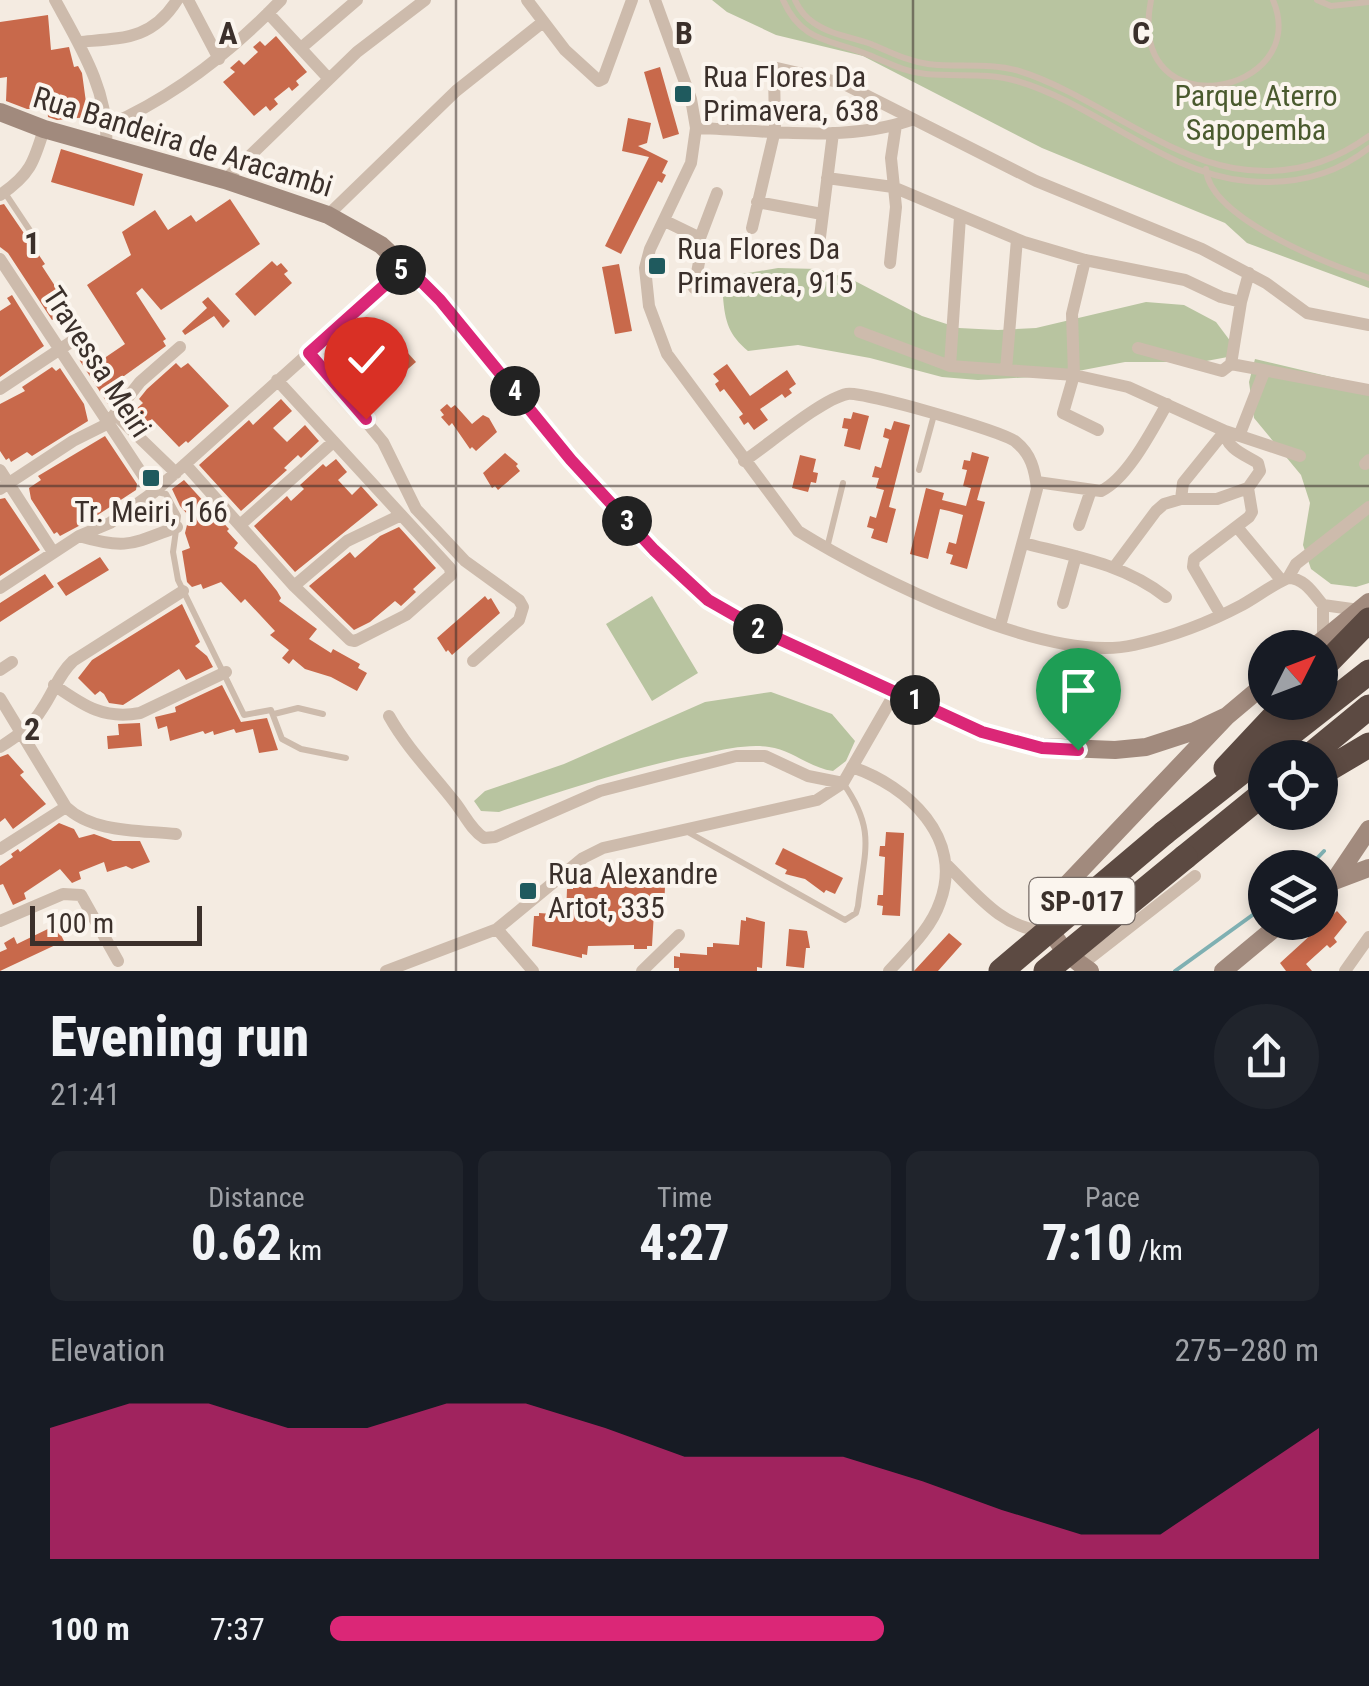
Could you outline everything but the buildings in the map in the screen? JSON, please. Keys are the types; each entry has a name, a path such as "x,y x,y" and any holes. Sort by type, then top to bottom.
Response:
{"highway":[{"path":"1338,647 1366,611"},
{"name":"SP-017","path":"1001,971 1198,804 1369,672"},
{"path":"1328,740 1369,706"},
{"path":"1198,804 1218,776 1271,720"},
{"path":"1338,763 1369,745"},
{"name":"SP-017","path":"1046,971 1190,866 1216,832 1248,806"},
{"path":"1216,832 1248,814"}],"main road":[{"name":"Rua Bandeira de Aracambi","path":"0,112 44,129 107,136 328,214 381,245 440,300 571,460 686,582 731,616 1010,742 1042,748 1115,750 1166,742 1228,716"},
{"path":"1338,630 1366,611"},
{"path":"1085,968 1050,931 1047,918 1054,898 1248,699"},
{"path":"1166,742 1179,749 1184,762"},
{"path":"1338,872 1369,829"},
{"path":"1338,882 1369,868"},
{"path":"1223,971 1260,940"}],"street":[{"path":"56,0 79,42 107,136 218,58 280,0"},
{"path":"79,42 140,34 156,26 177,0"},
{"path":"188,0 218,58"},
{"path":"301,48 358,0"},
{"path":"225,180 329,79 425,0"},
{"path":"534,3 543,22 584,71 600,82 632,0"},
{"path":"655,0 691,100 696,128 691,163 650,248 645,268 645,288 653,319 667,354 798,531 827,549 947,606 1000,626 1077,647 1107,648 1134,645 1221,615 1285,579 1296,564 1369,507"},
{"path":"268,13 329,79"},
{"path":"328,214 456,91 543,22"},
{"path":"752,228 775,130 777,68 842,83 1036,181 1158,230 1249,273 1307,313 1369,325"},
{"path":"696,128 865,132 911,120"},
{"path":"890,264 896,207 891,158 896,125"},
{"path":"2,193 33,165 44,129"},
{"path":"819,245 834,133"},
{"path":"827,178 893,188 1016,238 1085,260 1184,280 1240,302"},
{"path":"694,288 700,238 717,193"},
{"path":"757,202 822,214"},
{"path":"950,366 960,217"},
{"path":"665,221 700,238"},
{"path":"1006,370 1016,238"},
{"name":"Travessa Meiri","path":"0,259 59,350 112,419 154,492"},
{"path":"1085,260 1072,314 1074,375 1063,413 1098,430"},
{"path":"0,588 79,536 110,523 154,492 406,266"},
{"path":"1138,348 1222,371 1231,364 1240,302 1249,273"},
{"path":"0,290 14,279"},
{"path":"860,332 950,366 1074,375 1128,387 1232,434 1300,456"},
{"path":"0,389 80,336"},
{"path":"4,486 112,419 140,382 180,347"},
{"path":"309,353 383,442 416,509 464,561 513,594 522,607 519,620 472,661"},
{"path":"1231,364 1369,390"},
{"path":"1180,499 1184,483 1232,434 1264,372"},
{"path":"112,419 180,469 240,525 294,586 352,642 406,615 452,573 277,380"},
{"path":"744,461 845,394 857,393 1010,437 1028,454 1036,482 1000,626"},
{"path":"1036,482 1101,492 1144,445 1168,404"},
{"path":"1115,566 1164,504 1180,499 1218,499 1248,488 1260,470 1258,464 1231,446 1225,438 1232,434"},
{"path":"240,525 332,443"},
{"path":"0,470 4,486 53,552"},
{"path":"1221,615 1194,566 1194,559 1252,512 1248,488"},
{"path":"1079,525 1091,490"},
{"path":"294,586 348,542 416,509"},
{"path":"79,536 112,546 123,545 176,527"},
{"path":"1236,527 1285,579"},
{"path":"1023,543 1115,566 1166,596"},
{"path":"1063,603 1076,556"},
{"path":"1285,579 1297,578 1323,604 1366,611"},
{"path":"0,747 22,733 40,712 54,684 73,661 183,591"},
{"path":"1320,630 1323,604"},
{"path":"54,684 91,711 124,716 140,713 226,672"},
{"path":"386,971 496,929 583,858 604,848 817,800 842,783 896,690"},
{"path":"0,698 66,807 86,822 176,834"},
{"path":"389,716 415,756 484,838 495,837 600,791 736,756 765,756 808,776 842,783"},
{"path":"852,767 894,786 922,810 937,831 946,864 941,901 931,921 889,971"},
{"path":"0,848 66,807"},
{"path":"946,864 1003,919 1024,929 1050,931"},
{"path":"1085,968 1190,866"},
{"path":"0,920 63,894 81,895 118,962"},
{"path":"496,929 533,971"},
{"path":"642,971 679,934"},
{"path":"1346,971 1369,937"}],"lane":[{"path":"783,0 804,30 825,42 905,71 969,73 1018,82 1205,172 1246,180 1290,181 1334,169 1369,148"},
{"path":"795,0 813,23 832,32 922,62 982,64 1017,70 1208,161 1245,170 1300,169 1330,160 1369,136"},
{"path":"1152,0 1148,41 1155,57 1170,74 1184,82 1210,88 1230,85 1263,64 1278,36 1280,21 1274,0"},
{"path":"1317,0 1331,6 1369,2"},
{"path":"1208,161 1205,172 1212,188 1257,228 1306,254 1369,278"},
{"path":"2,193 33,235"},
{"path":"919,470 934,415"},
{"path":"827,549 843,483"},
{"path":"154,492 164,493 178,516 173,552 183,591 226,672 244,716 270,710 282,739 306,750 346,758"},
{"path":"274,714 298,708 323,714"},
{"path":"684,831 845,920 856,913 858,906 867,829 858,805 842,783"}],"green space":[{"name":"Parque Aterro Sapopemba","path":"712,0 1369,0 1369,288 1247,243 1225,223 1042,148 863,56 776,35 727,12"},
{"path":"778,268 818,269 855,281 922,316 959,328 1036,328 1146,302 1184,305 1216,322 1234,346 1233,356 1201,362 1125,362 1052,376 978,380 942,377 798,345 748,351 729,327 723,297 742,274"},
{"path":"1255,359 1369,386 1369,583 1356,587 1331,584 1311,569 1303,545 1310,503 1301,475 1254,418 1249,382"},
{"path":"652,596 698,673 652,701 606,624"},
{"path":"771,692 832,714 855,741 846,761 833,771 777,749 746,747 628,771 499,812 481,811 474,801 485,791 564,764 705,702"}],"waterway":[{"path":"1175,971 1248,918"}],"place":[{"name":"Rua Flores Da Primavera, 638","path":"683,94"},
{"name":"Rua Flores Da Primavera, 915","path":"657,266"},
{"name":"Tr. Meiri, 166","path":"151,478"},
{"name":"Rua Alexandre Artot, 335","path":"528,891"}],"route":[{"path":"366,419 309,353 406,266 440,300 571,460 654,550 708,600 764,632 982,732 1042,748 1078,750"}]}
